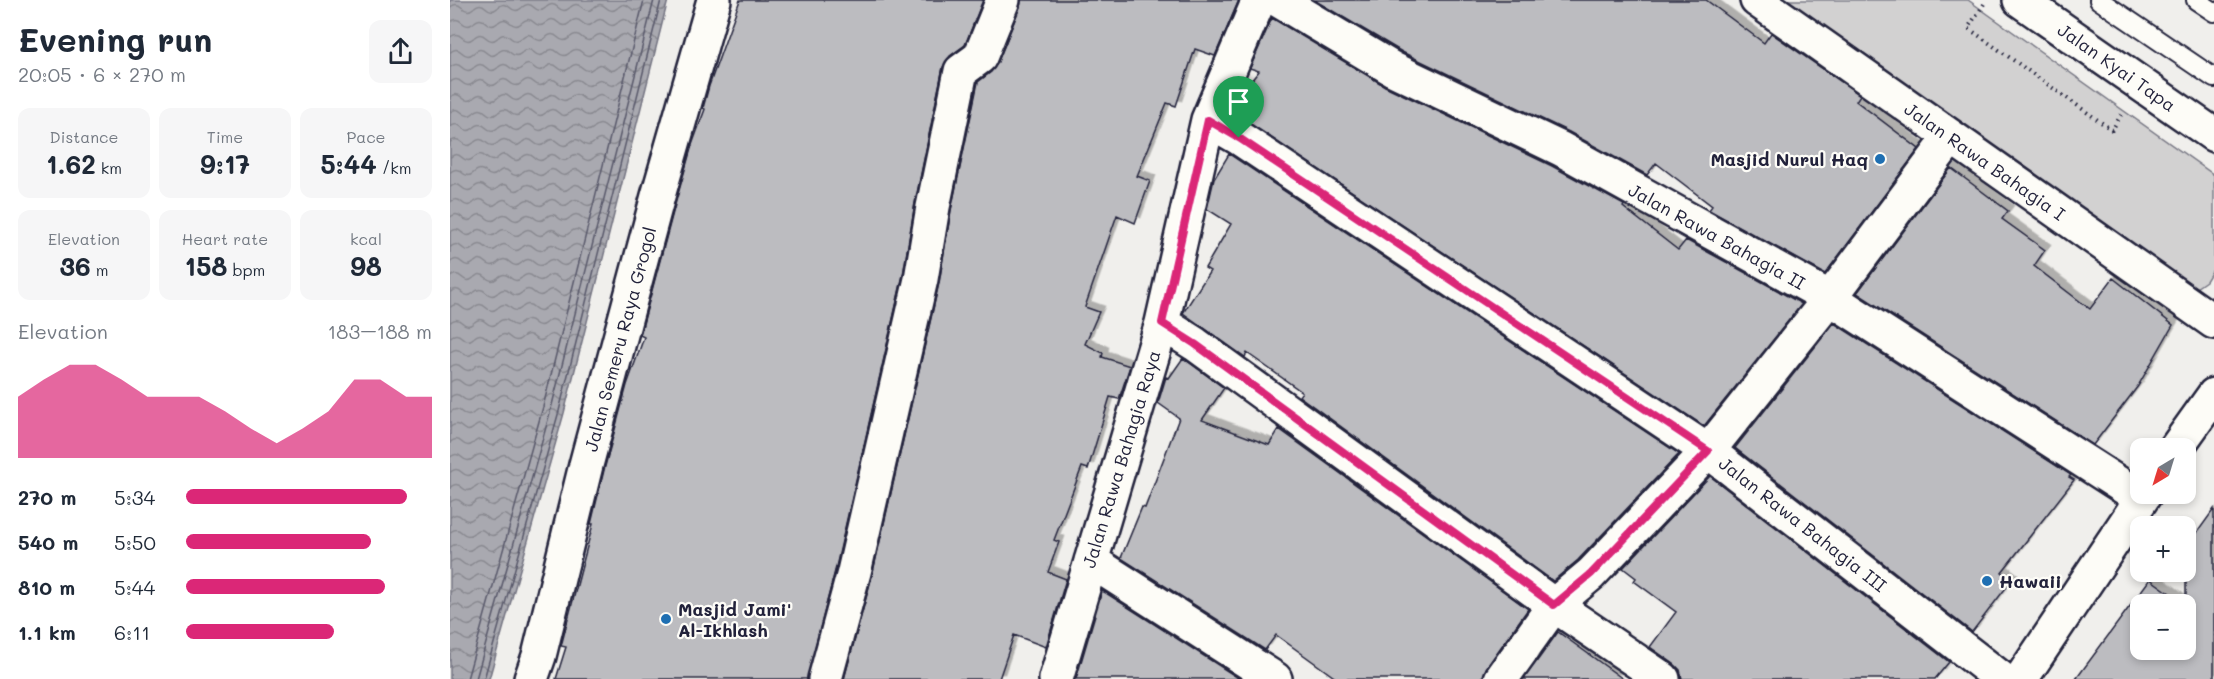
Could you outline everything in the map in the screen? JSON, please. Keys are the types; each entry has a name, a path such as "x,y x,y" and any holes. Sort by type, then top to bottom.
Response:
{"street":[{"name":"Jalan Semeru Raya Grogol","path":"531,679 649,229 714,0"},
{"path":"825,679 854,572 918,289 961,71 980,57 1003,0"},
{"name":"Jalan Rawa Bahagia Raya","path":"1056,679 1162,323 1208,120 1259,0"},
{"name":"Jalan Rawa Bahagia II","path":"1278,0 1393,69 1561,149 1830,298 2130,488"},
{"name":"Jalan Rawa Bahagia I","path":"1757,0 2214,322"},
{"name":"Jalan Kyai Tapa","path":"2020,0 2214,135"},
{"name":"Jalan Rawa Bahagia III","path":"1208,120 1708,451 2002,679"},
{"path":"1501,679 1554,605 1591,574 1708,451 1830,298 1951,137"},
{"path":"1162,323 1195,344 1554,605 1663,679"},
{"path":"2183,438 2214,395"},
{"path":"2021,679 2138,504"},
{"path":"1091,561 1275,679"}],"lane":[{"path":"2099,0 2214,78"},
{"path":"2196,0 2214,12"}],"path":[{"path":"1978,13 1968,28 2112,130"}],"shaded area":[{"path":"1771,0 1968,0 2214,175 2214,268 2206,281 2180,299"}],"water":[{"path":"450,0 668,0 564,413 489,679 450,679"}],"building":[{"path":"740,0 983,0 965,45 950,56 943,67 915,203 903,275 836,567 807,679 556,679 566,647 561,646 593,524 591,524 604,470 627,385 644,337 640,335 676,201 705,109 703,108 709,86"},
{"path":"1021,0 1239,0 1215,56 1195,49 1176,106 1167,103 1137,176 1150,181 1135,223 1117,215 1085,307 1099,312 1085,344 1103,353 1102,357 1130,366 1119,399 1110,397 1088,469 1082,467 1054,540 1059,542 1048,572 1066,579 1046,647 1014,635 999,679 844,679 872,576 939,283 951,210 978,82 997,64"},
{"path":"1314,0 1706,0 1764,43 1771,33 1860,95 1856,101 1919,149 1825,274 1709,210 1712,206 1656,163 1647,175 1569,132 1402,52"},
{"path":"1272,18 1385,86 1552,166 1624,205 1623,207 1678,250 1686,240 1802,304 1704,426 1232,112 1238,97 1259,71 1250,68"},
{"path":"1229,154 1679,454 1578,560 1553,581 1299,396 1302,392 1247,353 1245,357 1183,313 1210,271 1205,268 1231,224 1207,209 1214,179"},
{"path":"1951,168 2008,211 2002,219 2045,250 2034,266 2090,309 2113,278 2173,325 2138,386 2093,445 1857,293"},
{"path":"1834,323 2071,475 2069,477 2074,480 2002,572 2012,580 1972,632 1735,448"},
{"path":"1183,358 1224,388 1202,420 1269,445 1279,429 1528,609 1486,668 1483,679 1337,679 1276,635 1265,650 1121,558 1142,507 1145,508 1179,418 1158,403 1166,377 1169,378"},
{"path":"1710,476 1949,662 1935,679 1682,679 1680,670 1674,664 1650,647 1676,612 1634,581 1636,578 1623,568"},
{"path":"2214,509 2214,679 2076,679 2130,606 2130,660 2196,660 2196,594 2186,594 2186,582 2196,582 2196,534"},
{"path":"2148,582 2154,582 2171,594 2139,594"},
{"path":"1102,591 1106,593 1240,679 1076,679"},
{"path":"1558,632 1623,679 1524,679"}],"place":[{"name":"Masjid Nurul Haq","path":"1880,159"},
{"name":"Hawaii","path":"1987,581"},
{"name":"Masjid Jami' Al-Ikhlash","path":"666,619"}],"route":[{"path":"1208,120 1239,138 1708,451 1591,574 1554,605 1195,344 1162,323 1208,120"}]}
